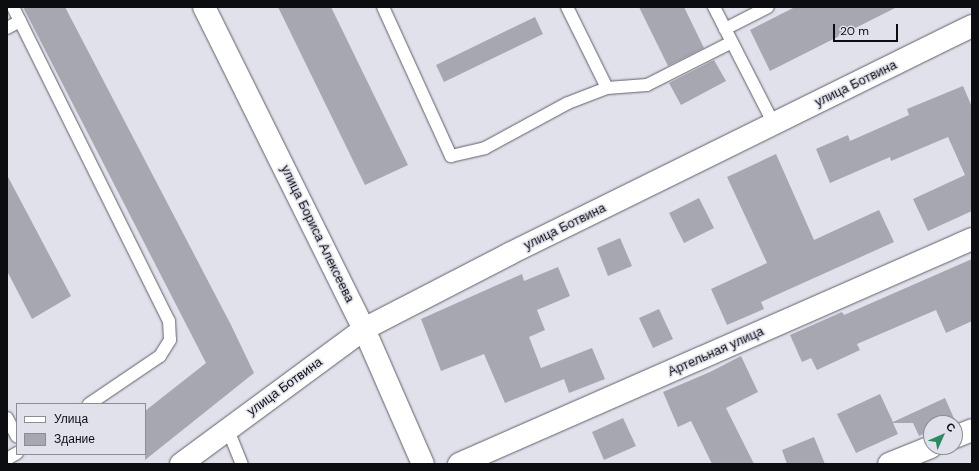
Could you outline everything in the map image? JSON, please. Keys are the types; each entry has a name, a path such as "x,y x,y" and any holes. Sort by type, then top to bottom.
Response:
{"street":[{"name":"улица Бориса Алексеева","path":"204,7 364,329 423,464"},
{"name":"улица Ботвина","path":"181,464 364,329 509,254 972,26"},
{"name":"Артельная улица","path":"459,464 972,240"},
{"path":"889,464 923,450"}],"lane":[{"path":"13,7 169,321 170,340 160,356 90,403"},
{"path":"383,7 451,156 485,148 568,103 607,88 647,85 732,42"},
{"path":"567,7 607,88"},
{"path":"714,7 774,124"},
{"path":"725,29 768,7"},
{"path":"7,28 20,21"},
{"path":"7,418 16,435"},
{"path":"228,430 242,464"},
{"path":"7,459 16,454"}],"building":[{"path":"23,7 65,7 231,325 254,373 145,460 146,410 206,363"},
{"path":"278,7 331,7 408,165 365,185"},
{"path":"639,7 684,7 704,48 668,66"},
{"path":"795,7 897,7 770,71 750,30"},
{"path":"535,17 543,34 444,82 436,65"},
{"path":"714,60 726,81 681,105 669,83"},
{"path":"963,86 972,107 972,211 928,231 913,199 965,175 948,137 891,161 890,157 830,183 816,149 848,135 850,141 909,115 907,109"},
{"path":"776,154 814,240 879,210 894,242 761,302 764,309 727,325 711,289 767,263 727,177"},
{"path":"7,175 71,296 32,319 7,271"},
{"path":"699,198 714,228 684,243 669,213"},
{"path":"620,238 632,266 608,276 597,248"},
{"path":"972,259 972,321 946,333 936,310 857,344 860,350 817,370 811,358 802,362 790,335 842,312 844,315"},
{"path":"558,267 570,296 537,310 545,330 529,337 541,368 592,348 605,379 569,393 564,379 505,403 484,354 441,371 421,319 522,274 524,281"},
{"path":"659,309 673,339 653,348 639,318"},
{"path":"741,356 758,392 726,408 754,464 712,464 691,421 678,427 663,392 710,372"},
{"path":"880,394 893,422 945,398 952,415 923,415 923,434 919,436 913,423 893,423 898,434 856,453 837,414"},
{"path":"623,418 636,446 604,460 592,432"},
{"path":"814,437 825,464 787,464 782,450"}]}
